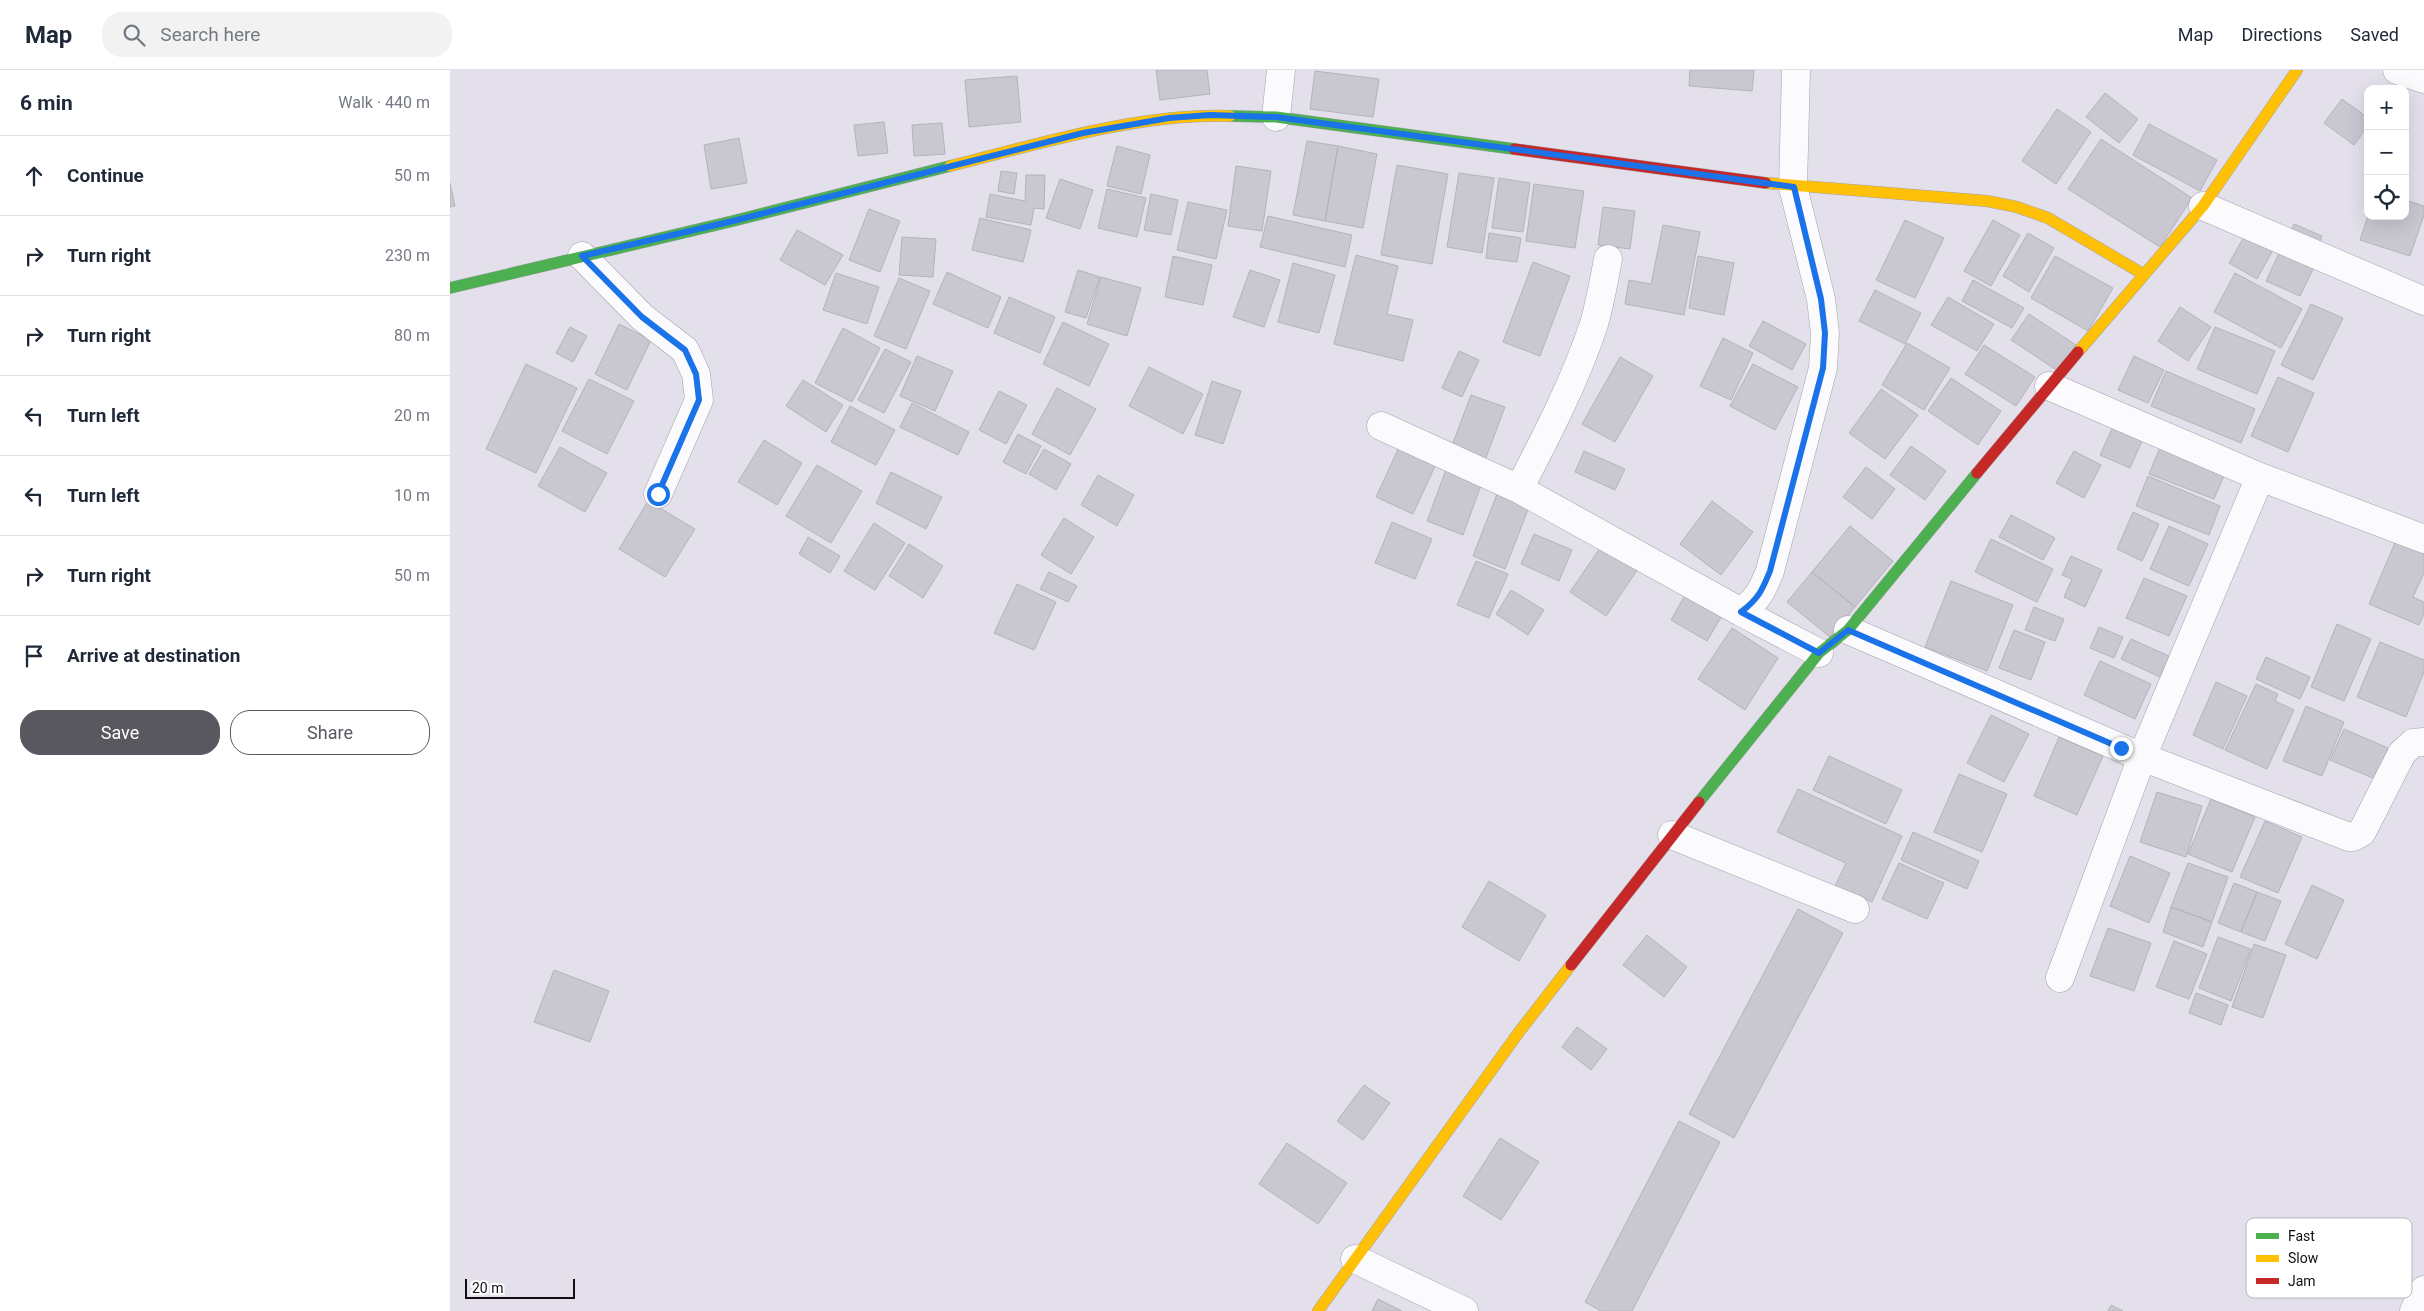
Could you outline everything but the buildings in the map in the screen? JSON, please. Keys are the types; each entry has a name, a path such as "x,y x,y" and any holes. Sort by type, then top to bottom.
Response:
{"street":[{"path":"1276,117 1281,70"},
{"path":"1741,612 1755,601 1761,593 1770,571 1823,368 1825,333 1821,299 1794,187 1796,70"},
{"path":"1318,1311 1518,1032 1672,835 1819,653 1848,630 2049,386 2203,206 2297,70"},
{"path":"2397,70 2424,79"},
{"path":"450,288 733,221 1083,133 1169,118 1210,115 1276,117 1794,187 1954,197 1987,201 2018,207 2056,222 2143,274"},
{"path":"2203,206 2424,301"},
{"path":"582,256 642,317 685,350 696,374 699,400 658,494"},
{"path":"1519,489 1556,419 1575,374 1594,322 1608,260"},
{"path":"2049,386 2260,477 2424,539"},
{"path":"1381,426 1519,489 1819,653"},
{"path":"2060,978 2142,757 2260,477"},
{"path":"1848,630 2142,757 2353,837 2362,832 2402,753 2414,743 2424,742"},
{"path":"1672,835 1855,909"},
{"path":"1355,1259 1464,1311"},
{"path":"2414,1311 2424,1290"}],"traffic: fast":[{"path":"1230,116 1276,117 1514,149"},
{"path":"450,288 733,221 950,166"},
{"path":"1699,802 1819,653 1848,630 1977,473"}],"traffic: slow":[{"path":"2078,352 2203,206 2297,70"},
{"path":"950,166 1054,140 1125,125 1160,119 1230,116"},
{"path":"1766,183 1987,201 2017,207 2048,218 2143,274"},
{"path":"1318,1311 1519,1032 1571,965"}],"traffic: jam":[{"path":"1514,149 1766,183"},
{"path":"1977,473 2078,352"},
{"path":"1571,965 1699,802"}],"route":[{"path":"658,494 699,400 696,374 685,350 642,317 582,256 733,221 1083,133 1169,118 1210,115 1276,117 1794,187 1821,299 1825,333 1823,368 1770,571 1761,593 1755,601 1741,612 1819,653 1848,630 2121,748"}]}
